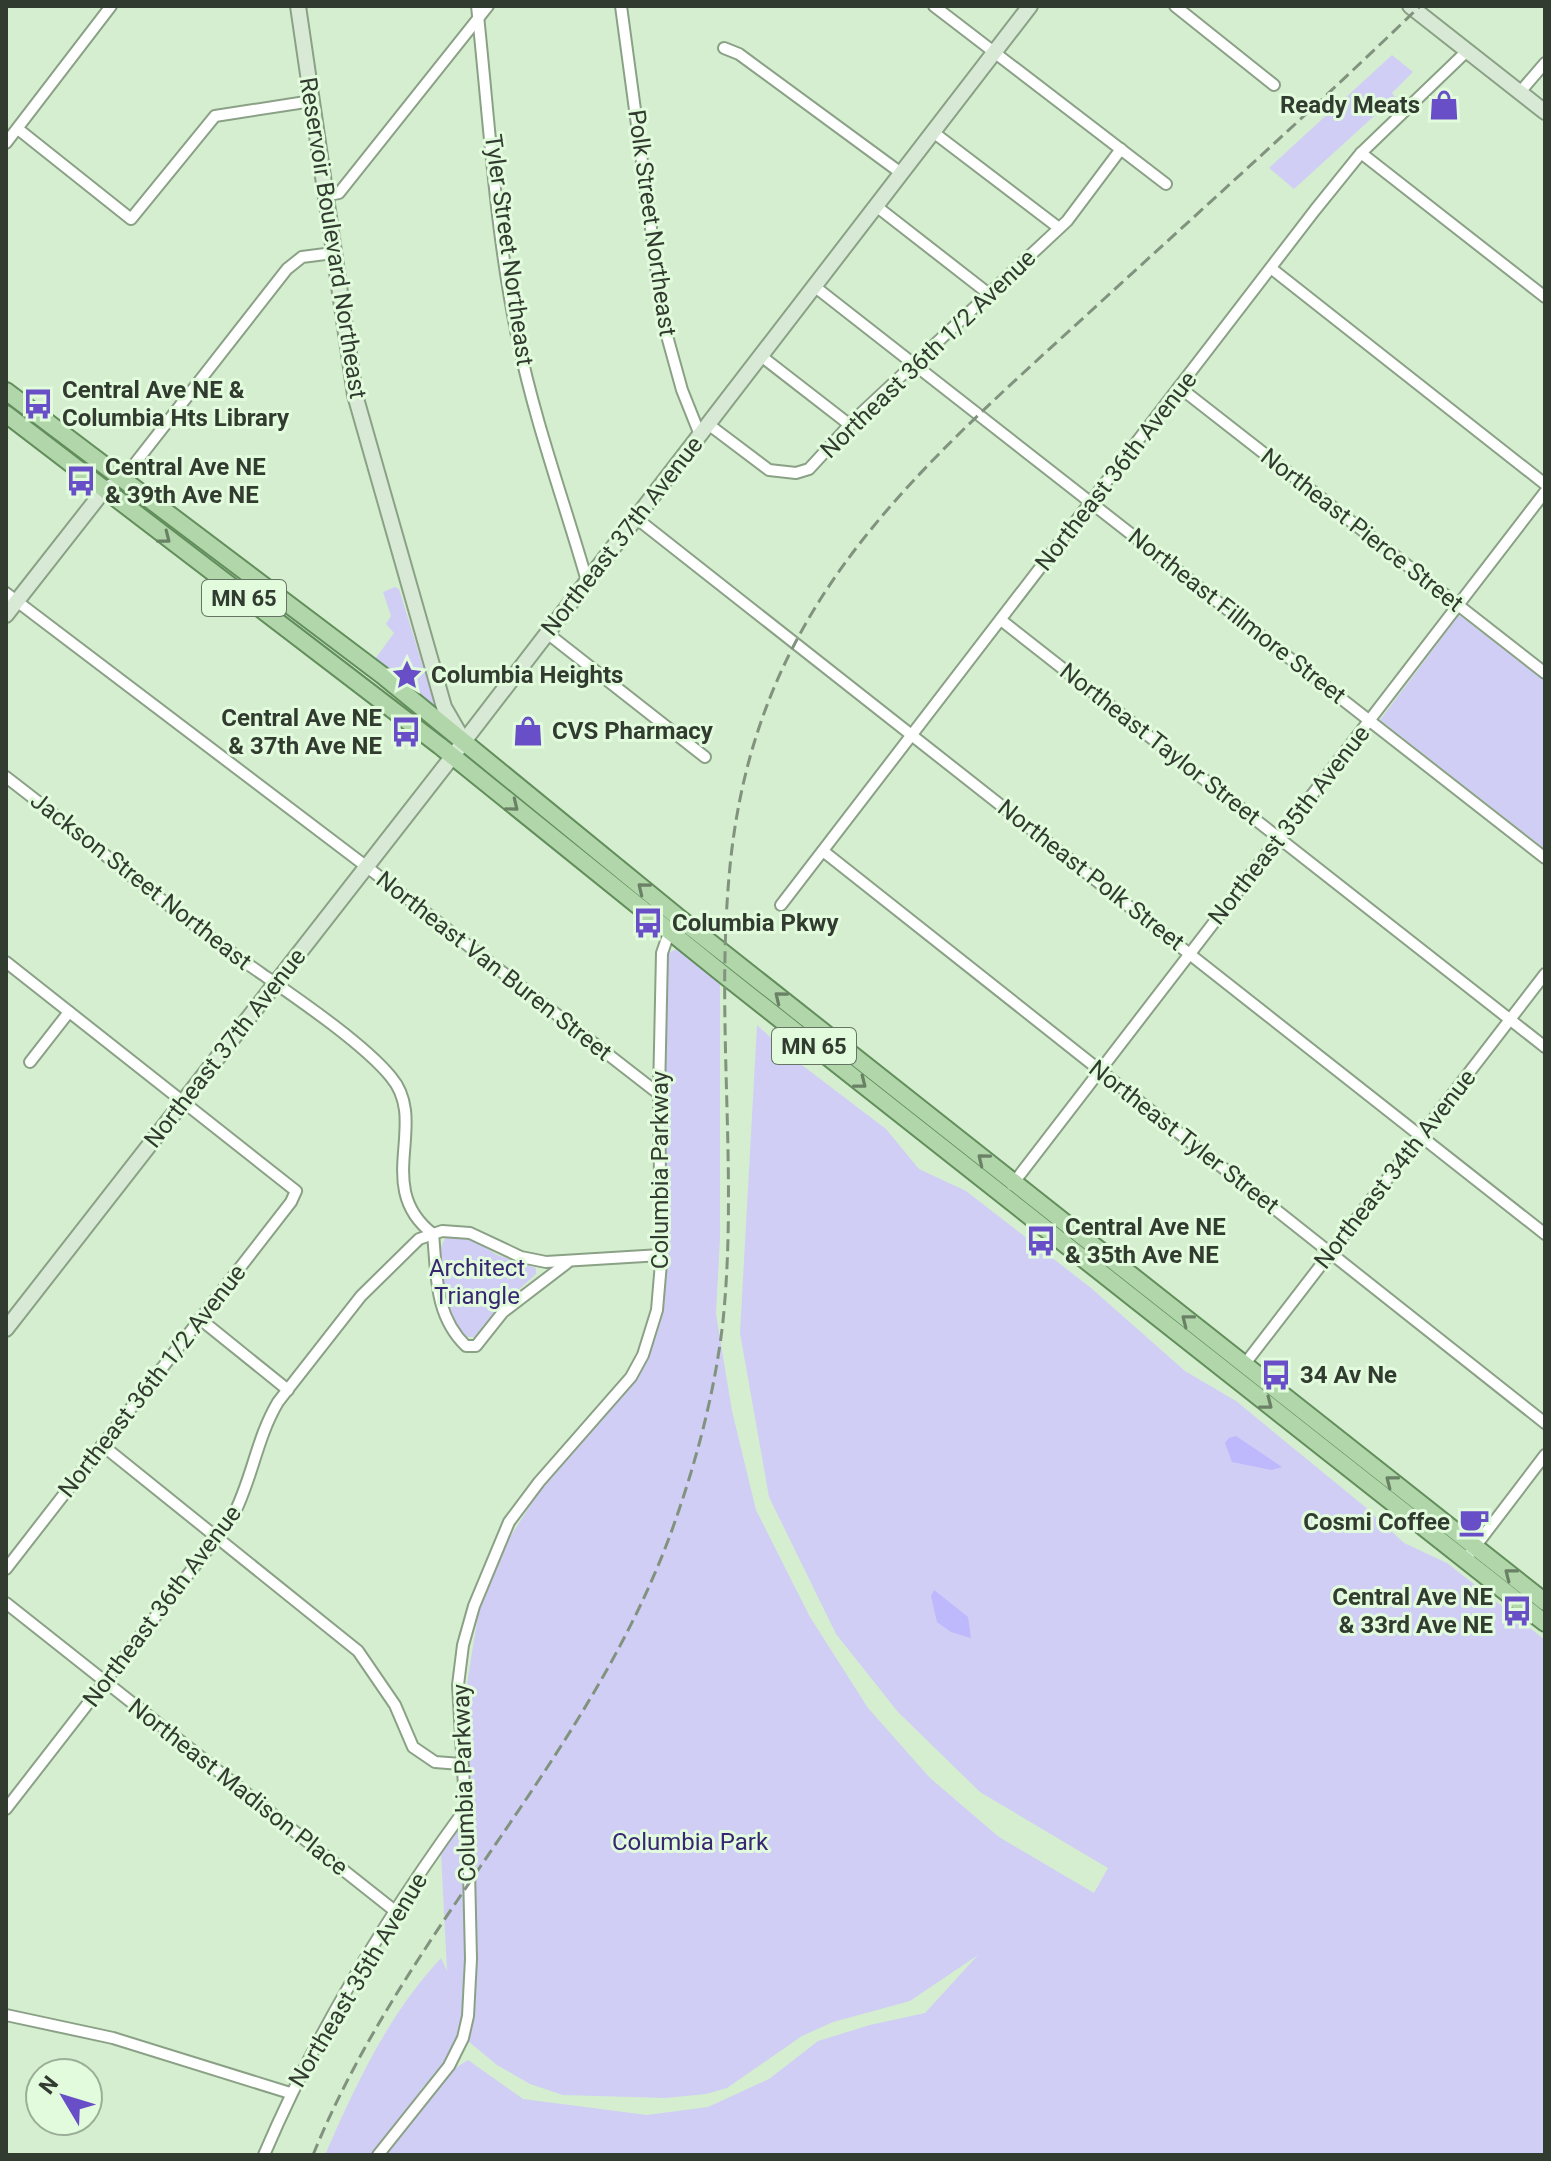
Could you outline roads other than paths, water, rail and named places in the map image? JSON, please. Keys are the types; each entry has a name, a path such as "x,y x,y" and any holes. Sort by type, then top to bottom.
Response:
{"main road":[{"name":"MN 65","path":"6,391 382,675 464,742 673,924"},
{"name":"MN 65","path":"6,414 673,924 1470,1553 1545,1602"},
{"path":"265,613 286,620 317,640 329,636"},
{"path":"312,648 329,650 355,668 382,675"},
{"name":"MN 65","path":"1009,1189 1244,1365 1470,1553 1545,1623"}],"street":[{"path":"6,143 111,6"},
{"name":"Reservoir Boulevard Northeast","path":"298,6 355,395 444,707 464,742"},
{"name":"Tyler Street Northeast","path":"477,6 505,259 518,339 538,421 587,581"},
{"path":"324,196 339,193 488,6"},
{"name":"Polk Street Northeast","path":"621,6 664,325 682,390 704,430"},
{"path":"934,6 1166,184"},
{"name":"Northeast 37th Avenue","path":"6,1329 453,757 1030,6"},
{"path":"1175,6 1274,85"},
{"path":"1410,6 1545,112"},
{"path":"724,48 739,54 901,173"},
{"name":"Northeast 36th Avenue","path":"781,905 1361,153 1467,51"},
{"path":"1520,92 1545,63"},
{"path":"18,129 131,219 215,116 312,101"},
{"path":"933,132 1059,228"},
{"name":"Northeast 36th 1/2 Avenue","path":"704,430 769,470 796,473 818,461 850,425 1059,228 1121,149"},
{"path":"1361,153 1545,297"},
{"path":"876,206 989,294"},
{"path":"6,615 11,597 104,490 122,480 287,269 302,257 333,253"},
{"path":"1272,269 1545,484"},
{"name":"Northeast Fillmore Street","path":"814,286 1545,858"},
{"path":"761,356 850,425"},
{"name":"Northeast Pierce Street","path":"1179,387 1545,673"},
{"name":"Northeast 35th Avenue","path":"1009,1189 1545,492"},
{"name":"Northeast Polk Street","path":"636,518 1545,1234"},
{"name":"Northeast Van Buren Street","path":"11,597 367,867 659,1094"},
{"name":"Northeast Taylor Street","path":"1001,620 1545,1047"},
{"path":"547,633 705,757"},
{"name":"Jackson Street Northeast","path":"6,777 277,982 393,1078 404,1110 402,1184 405,1200 419,1223 433,1234"},
{"name":"Northeast Tyler Street","path":"823,851 1545,1423"},
{"name":"Columbia Parkway","path":"378,2155 431,2092 463,2038 471,1959 458,1685 463,1645 487,1570 522,1502 612,1400 643,1355 657,1310 661,1255 659,1094 662,953 673,924"},
{"path":"6,962 183,1102"},
{"name":"Northeast 34th Avenue","path":"1244,1365 1545,974"},
{"path":"30,1062 69,1012"},
{"name":"Northeast 36th 1/2 Avenue","path":"6,1569 291,1202 296,1191 183,1102"},
{"path":"568,1262 503,1312 484,1340 476,1346 466,1346 451,1329 442,1310 436,1287 433,1234 456,1230 470,1233 521,1257 568,1262 661,1255"},
{"name":"Northeast 36th Avenue","path":"6,1809 217,1537 243,1498 268,1419 288,1390 361,1296 414,1241 433,1234"},
{"path":"200,1319 288,1390"},
{"path":"102,1445 358,1651 378,1677 413,1747 423,1756 435,1762 461,1764"},
{"path":"1470,1553 1545,1455"},
{"name":"Northeast Madison Place","path":"6,1603 395,1911"},
{"name":"Northeast 35th Avenue","path":"264,2155 290,2093 356,1973 463,1811"},
{"path":"6,2015 113,2038 290,2093"}],"railway":[{"path":"313,2155 351,2073 396,1995 594,1693 636,1613 681,1505 710,1401 723,1321 728,1210 725,988 729,877 744,781 771,695 808,619 855,550 909,486 969,424 1420,6"}],"place":[{"name":"Ready Meats","path":"1444,105"},
{"name":"Central Ave NE & Columbia Hts Library","path":"38,404"},
{"name":"Central Ave NE & 39th Ave NE","path":"81,481"},
{"name":"Columbia Heights","path":"407,675"},
{"name":"CVS Pharmacy","path":"528,731"},
{"name":"Central Ave NE & 37th Ave NE","path":"406,732"},
{"name":"Columbia Pkwy","path":"648,923"},
{"name":"Central Ave NE & 35th Ave NE","path":"1041,1241"},
{"name":"34 Av Ne","path":"1276,1375"},
{"name":"Cosmi Coffee","path":"1474,1522"},
{"name":"Central Ave NE & 33rd Ave NE","path":"1517,1611"}],"park label":[{"name":"Architect Triangle","path":"477,1282"},
{"name":"Columbia Park","path":"690,1842"}]}
